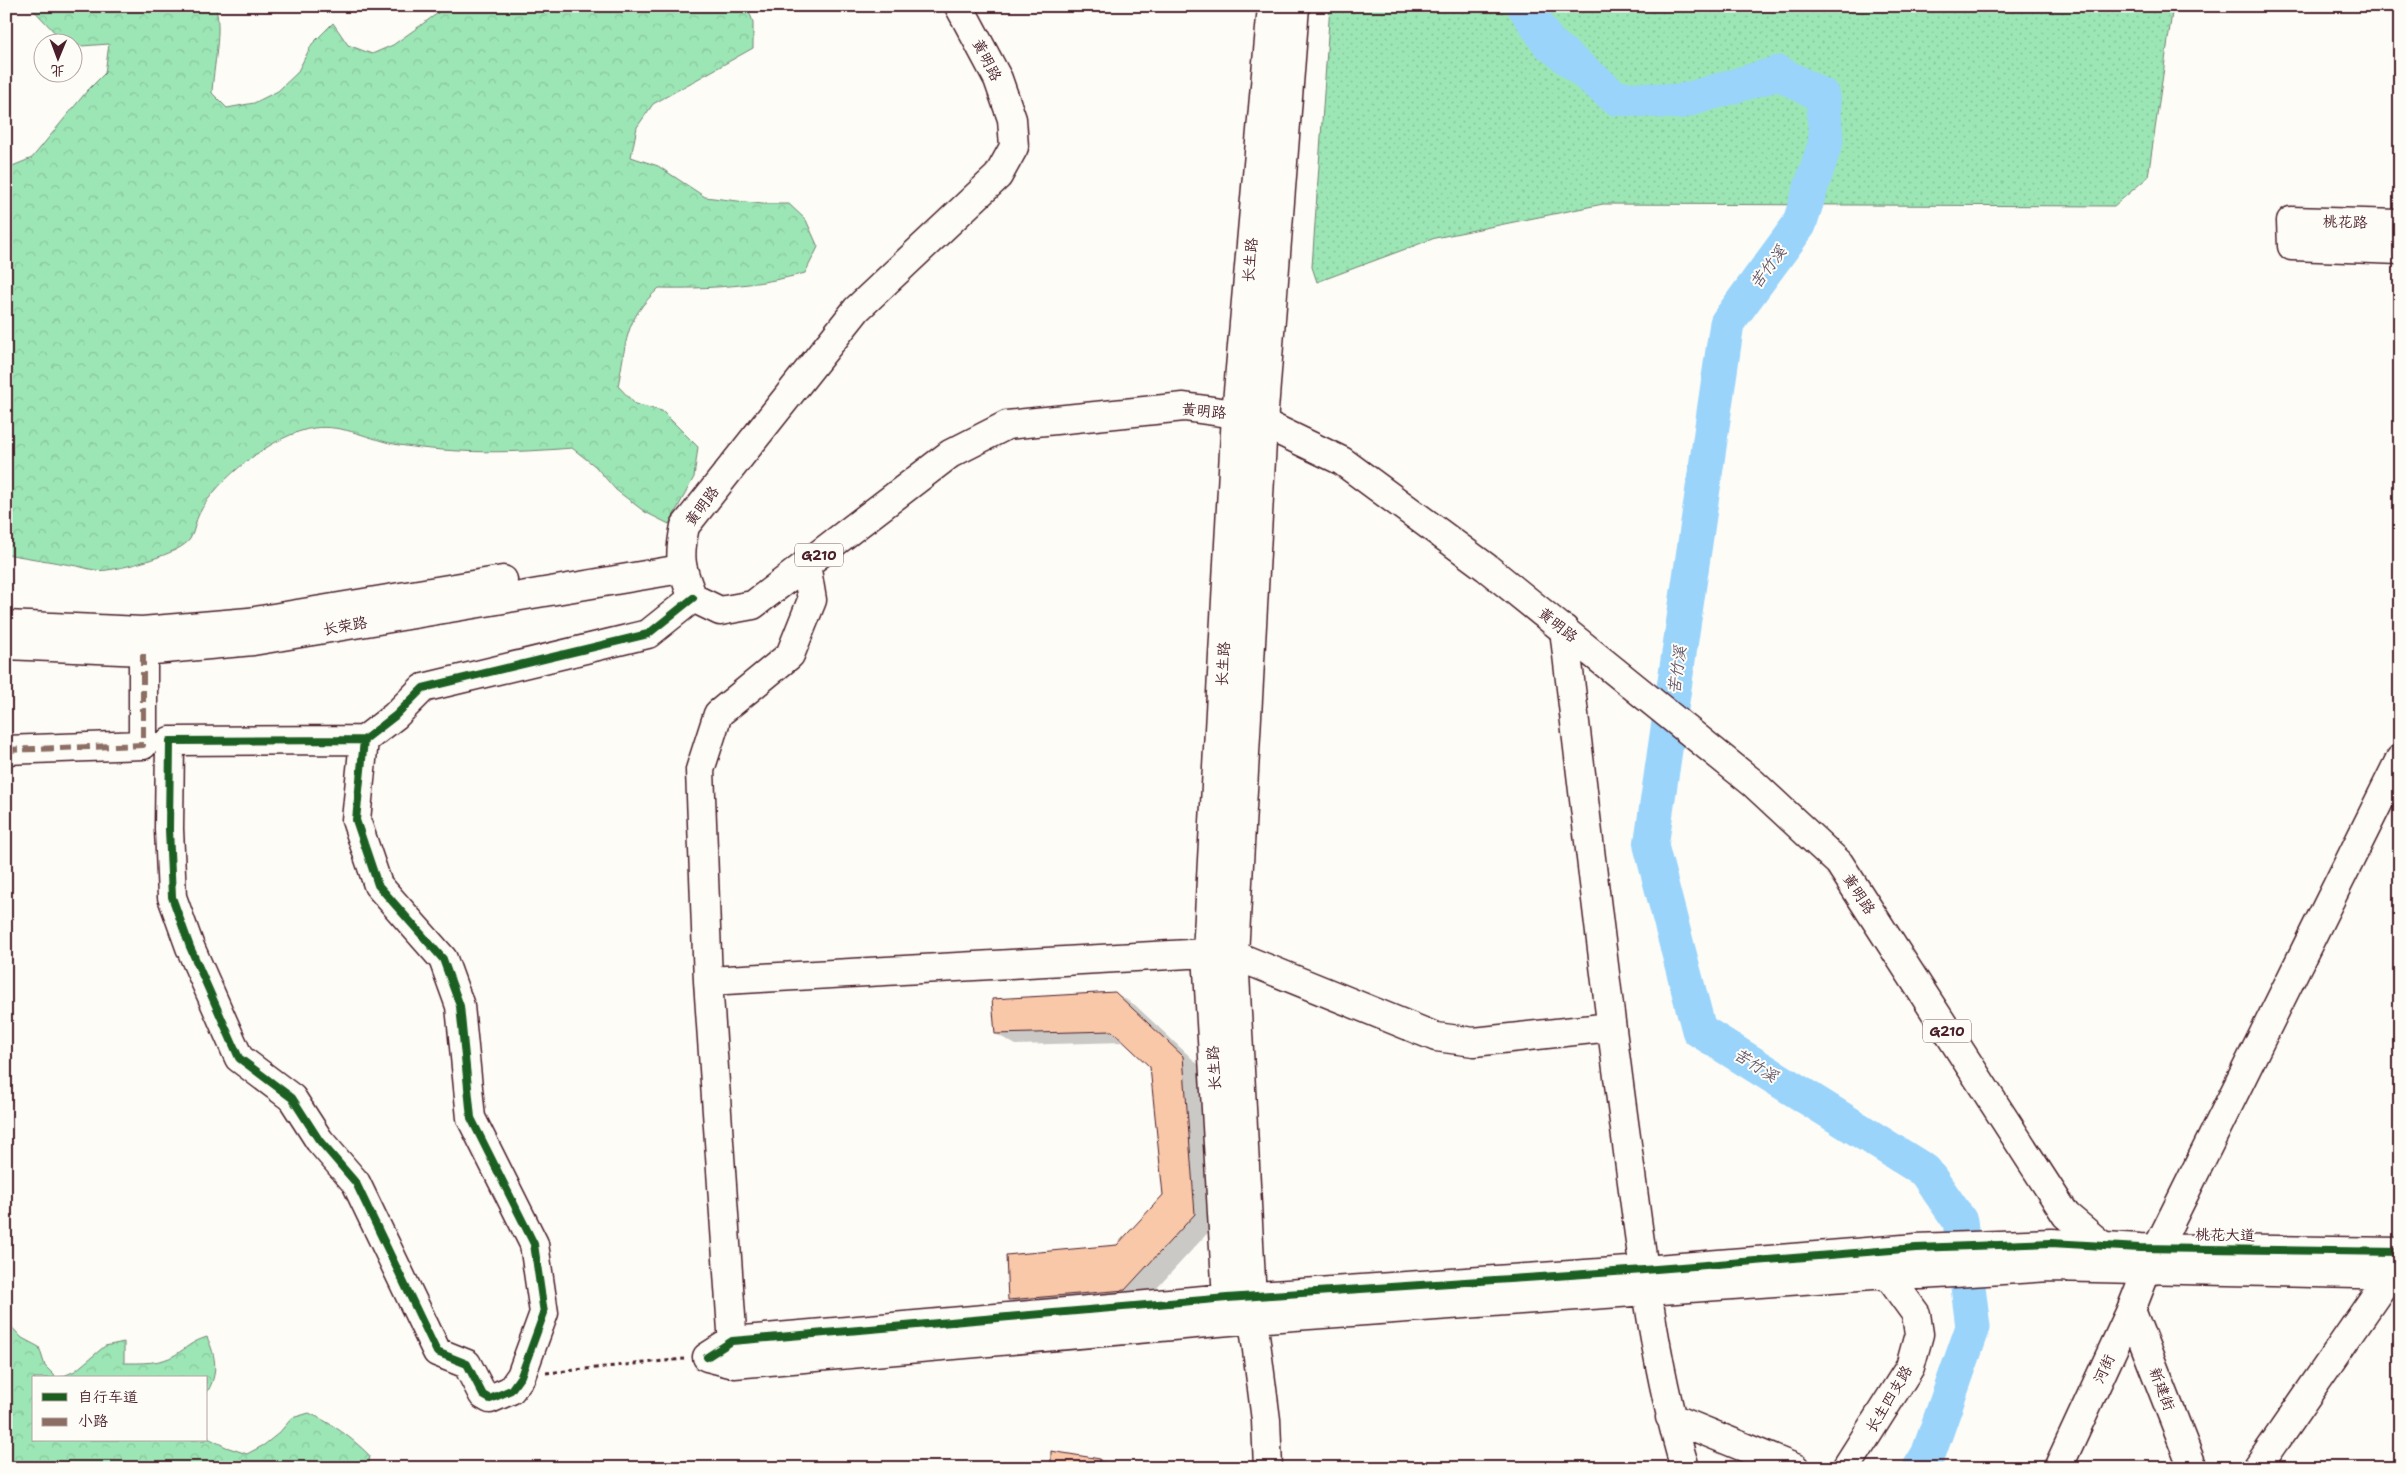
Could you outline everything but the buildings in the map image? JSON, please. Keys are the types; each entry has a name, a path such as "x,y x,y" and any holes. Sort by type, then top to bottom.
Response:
{"main road":[{"name":"黄明路","path":"680,559 685,526 857,309 998,176 1014,148 1012,119 998,79 959,6"},
{"name":"长生路","path":"1240,1309 1207,953 1236,414 1272,6"},
{"name":"长生路","path":"1240,1309 1234,955 1263,422 1295,6"},
{"name":"桃花路","path":"2400,224 2291,234 2400,250"},
{"name":"黄明路","path":"693,598 720,611 753,605 950,454 1007,425 1184,407 1236,414 1263,422 1342,461 1487,568 1753,784 1838,862 2066,1215 2104,1247 2153,1258"},
{"path":"364,740 356,820 378,885 443,959 460,1006 471,1118 534,1244 544,1313 521,1376 512,1390 490,1399 484,1395 467,1364 437,1352 356,1183 319,1140 292,1098 239,1058 190,947 172,897 169,829 170,741 364,740 395,716 423,688 648,634 693,598 680,559"},
{"name":"长荣路","path":"6,625 142,632 249,622 680,559"},
{"name":"长荣路","path":"6,644 143,651 253,641 680,559"},
{"path":"733,1352 708,981 700,770 718,714 790,655 812,600 806,564"},
{"path":"1573,636 1611,1027 1646,1280 1670,1417 1685,1468"},
{"path":"6,750 143,746 143,651"},
{"name":"河街","path":"2058,1468 2132,1310 2153,1258 2400,759"},
{"path":"708,981 1207,953 1234,955 1436,1037 1474,1042 1611,1027"},
{"path":"708,1357 733,1352 1240,1309 1646,1280 1888,1274 1921,1275 2104,1247"},
{"path":"1646,1280 1916,1248 2050,1255 2396,1267"},
{"path":"2257,1468 2396,1267"},
{"name":"长生四支路","path":"1846,1468 1910,1368 1919,1334 1916,1314 1888,1274"},
{"path":"1240,1309 1266,1420 1268,1468"},
{"name":"新建街","path":"2132,1310 2192,1468"},
{"path":"1670,1417 1795,1468"}],"path":[{"path":"521,1376 708,1357"}],"green space":[{"path":"30,6 215,6 218,37 212,93 227,108 254,103 278,91 297,73 312,44 333,23 348,45 372,54 393,45 438,13 440,6 747,6 753,22 753,48 653,104 637,127 631,157 658,166 705,197 762,204 789,204 806,220 818,247 805,273 733,286 659,288 647,300 633,322 625,344 618,386 635,404 662,411 698,447 694,477 669,524 645,512 616,490 595,466 572,448 507,452 442,450 388,443 346,430 325,427 299,432 282,439 265,448 249,460 219,486 207,500 190,539 184,545 164,555 107,570 92,570 6,554 6,275 9,271 6,244 6,172 10,167 32,158 87,91 105,73 109,44 82,46 82,32 54,32"},
{"path":"1330,6 2173,6 2148,177 2114,206 1603,204 1435,238 1317,282 1312,267"},
{"path":"6,1321 22,1338 39,1347 45,1366 55,1376 32,1376 32,1442 208,1442 208,1438 247,1454 264,1445 279,1433 292,1418 309,1413 334,1426 370,1456 368,1468 6,1468"},
{"path":"207,1337 215,1366 213,1379 208,1390 208,1376 64,1376 75,1371 105,1346 124,1342 124,1363 150,1362 169,1358"}],"waterway":[{"name":"苦竹溪","path":"1524,6 1548,42 1616,98 1679,102 1779,73 1823,96 1826,141 1799,225 1727,323 1651,846 1699,1030 1925,1171 1960,1221 1973,1327 1928,1455 1920,1468"}],"marked path":[{"path":"6,750 143,745 143,651"}],"cycle path":[{"path":"364,740 170,741 169,829 172,897 190,947 239,1058 292,1098 319,1140 356,1183 437,1352 467,1364 483,1395 490,1399 511,1390 521,1376 544,1313 534,1244 471,1118 460,1006 443,959 378,885 356,820 364,740 395,716 423,688 648,634 693,598"},
{"name":"桃花大道","path":"707,1357 732,1341 1227,1298 1644,1270 1916,1248 2051,1243 2140,1248 2400,1252"}]}
